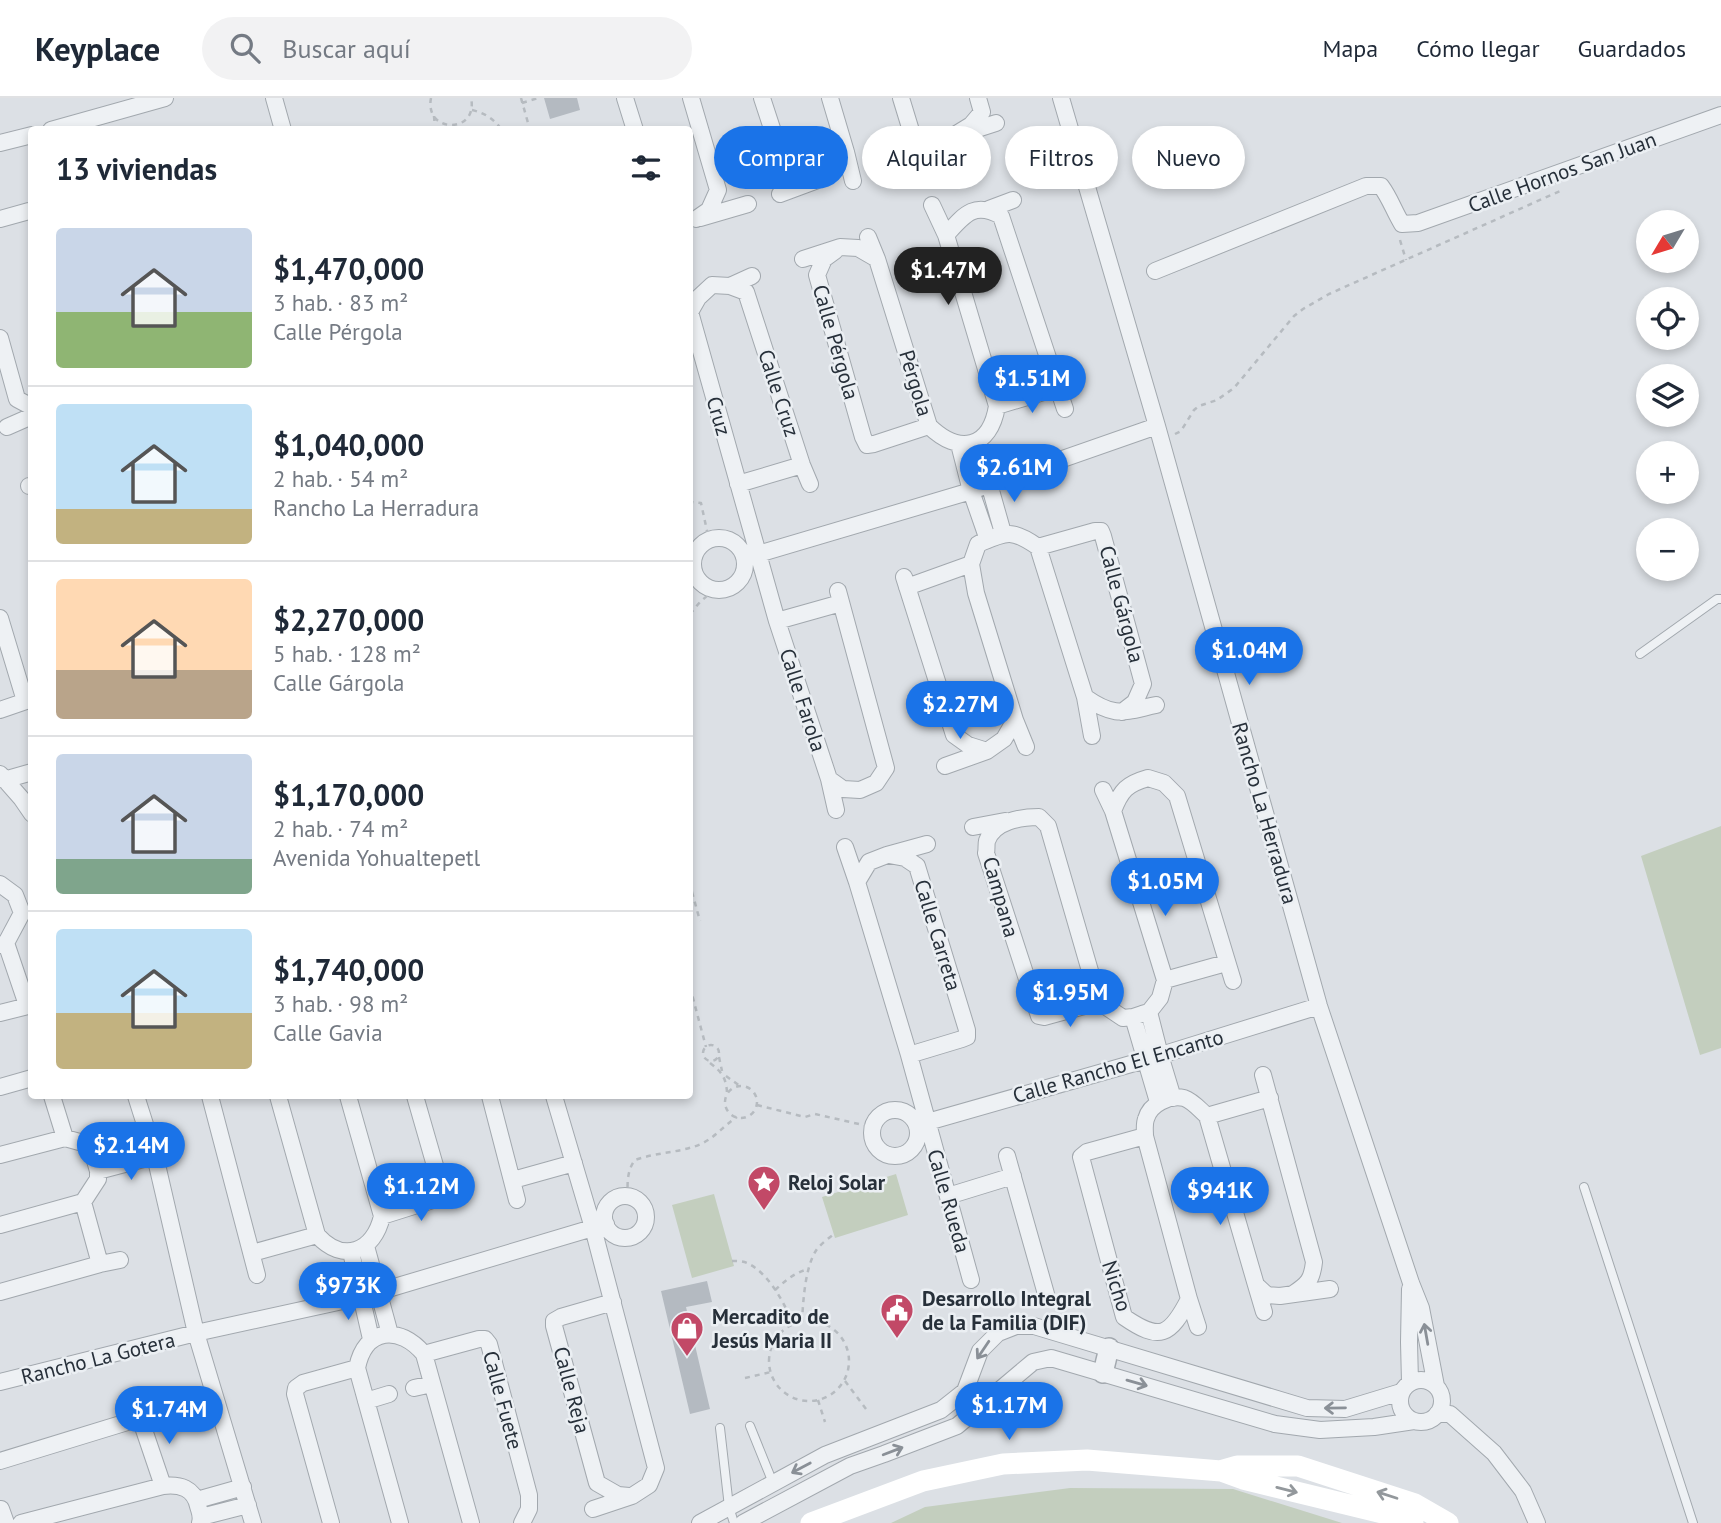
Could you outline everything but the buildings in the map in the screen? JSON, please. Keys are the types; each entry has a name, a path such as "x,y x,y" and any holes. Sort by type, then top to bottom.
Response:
{"main road":[{"path":"811,1523 923,1481 1003,1464 1087,1460 1221,1471 1243,1479 1448,1523"}],"street":[{"path":"65,126 162,98"},
{"path":"274,98 282,126"},
{"path":"625,98 634,126"},
{"path":"691,98 718,190 709,209 693,219"},
{"path":"762,98 771,126"},
{"path":"830,98 838,126"},
{"path":"901,98 910,126"},
{"path":"969,126 982,112 978,98"},
{"name":"Rancho La Herradura","path":"1061,98 1157,426 1319,1006 1421,1308 1436,1386"},
{"name":"Calle Hornos San Juan","path":"1155,271 1366,186 1381,186 1389,196 1402,224 1418,223 1721,116"},
{"path":"986,126 996,123"},
{"path":"0,144 28,138"},
{"path":"848,160 853,181"},
{"path":"780,194 793,189"},
{"path":"946,235 960,219 976,209 989,209 1013,200"},
{"path":"693,219 748,204"},
{"path":"932,205 946,235 997,406 989,431 968,443"},
{"path":"989,209 1001,216 1065,409"},
{"path":"0,219 28,212"},
{"path":"868,237 877,258"},
{"path":"803,259 839,247 858,248 877,258"},
{"name":"Calle Pérgola","path":"839,247 824,259 817,275 867,444"},
{"name":"Pérgola","path":"877,258 929,426 947,441 968,443"},
{"path":"730,286 752,276"},
{"name":"Cruz","path":"693,307 712,285 730,286"},
{"name":"Calle Cruz","path":"730,286 746,292 802,465 738,484"},
{"name":"Cruz","path":"693,323 738,484 752,556"},
{"path":"0,338 18,378 17,399 28,405"},
{"path":"997,406 1057,388"},
{"path":"7,427 28,418"},
{"name":"Pérgola","path":"867,444 929,426"},
{"path":"752,556 971,491 1157,426"},
{"path":"968,443 989,485 995,536"},
{"path":"968,443 971,491 995,536"},
{"path":"802,465 810,484"},
{"name":"Calle Gárgola","path":"1038,547 1101,531 1143,684 1135,702 1119,713"},
{"path":"1026,747 1015,720 984,591 971,564 978,544 995,536 1013,533 1038,547 1085,697 1092,736"},
{"path":"693,549 709,540 726,538 752,556"},
{"path":"693,566 695,574 705,587 723,591 739,582 752,556"},
{"name":"Calle Farola","path":"752,556 821,735 836,810"},
{"path":"971,564 906,582 954,735 968,745 987,751"},
{"path":"1028,575 1045,570"},
{"name":"Calle Farola","path":"777,621 840,597 868,722 886,768 876,783 860,790 843,789 829,779"},
{"path":"0,618 28,700 0,710"},
{"path":"1085,697 1100,708 1119,713 1156,705"},
{"path":"945,766 987,751 1004,739 1015,720"},
{"path":"2,777 28,773"},
{"path":"2,777 28,808"},
{"path":"1113,811 1120,794 1128,786 1148,778 1164,783 1177,796 1233,981"},
{"path":"973,827 1024,817 1039,817 1048,827 1099,1002 1123,1018 1141,1014 1160,998 1165,980 1113,811 1103,790"},
{"name":"Campana","path":"1008,821 987,840 986,853 1039,1016 1044,1017 1099,1002"},
{"path":"857,882 869,862 926,844"},
{"path":"845,847 909,1055"},
{"name":"Calle Carreta","path":"887,855 905,858 917,866 967,1030 967,1037 909,1055"},
{"path":"0,884 15,895 27,912 3,944 28,1003"},
{"path":"15,895 28,890"},
{"path":"1165,980 1226,963"},
{"path":"0,1013 28,1005"},
{"name":"Calle Rancho El Encanto","path":"922,1124 1153,1058 1319,1006"},
{"path":"1141,1014 1165,1100"},
{"name":"Calle Rueda","path":"909,1055 922,1124 948,1196 971,1280"},
{"path":"1263,1075 1314,1262 1313,1276 1305,1286 1291,1295"},
{"path":"0,1087 28,1079"},
{"path":"1198,1327 1145,1136 1146,1119 1165,1100 1184,1098 1207,1116 1264,1312"},
{"path":"1207,1116 1270,1098"},
{"path":"53,1099 65,1138"},
{"path":"137,1099 155,1156 196,1333 253,1523"},
{"path":"214,1099 257,1275"},
{"path":"279,1099 317,1235 334,1249 359,1249"},
{"path":"349,1099 382,1216 380,1227 359,1249 361,1297 380,1337"},
{"path":"382,1216 442,1195 416,1099"},
{"path":"491,1099 517,1199"},
{"path":"555,1099 574,1163 599,1226 644,1452 656,1468 649,1485 632,1496 593,1509"},
{"path":"888,1110 904,1111 922,1124 916,1143 898,1156 884,1154 873,1143 871,1135 875,1119 888,1110"},
{"path":"92,1150 148,1135"},
{"name":"Nicho","path":"1145,1136 1087,1152 1081,1157 1082,1165 1124,1317 1141,1329 1158,1333 1169,1329 1179,1319 1189,1299"},
{"path":"0,1155 65,1138 83,1143 92,1150 98,1171 98,1179 83,1202 0,1225"},
{"path":"98,1171 155,1156"},
{"path":"1007,1156 1046,1294"},
{"path":"513,1180 574,1163"},
{"path":"948,1196 1013,1176"},
{"path":"622,1196 641,1203 645,1209 642,1230 630,1238 623,1238 599,1226 611,1203 622,1196"},
{"path":"83,1202 100,1264"},
{"name":"Rancho La Gotera","path":"0,1382 196,1333 361,1297 599,1226"},
{"path":"252,1253 317,1235"},
{"path":"359,1249 378,1292 380,1337"},
{"path":"0,1292 120,1260"},
{"name":"Rancho La Herradura","path":"1406,1387 1411,1283"},
{"path":"1256,1285 1267,1295 1280,1296 1330,1289"},
{"name":"Calle Reja","path":"613,1302 561,1317 554,1321 554,1326 601,1467 597,1483 618,1495 632,1496"},
{"path":"700,1523 825,1455 941,1410 965,1391 980,1350 998,1333 1016,1326 1034,1326 1307,1408 1345,1409 1406,1387 1420,1379 1436,1386 1441,1395 1442,1402 1437,1414"},
{"path":"400,1523 357,1368 363,1347 380,1337 399,1335 414,1343 424,1354 473,1511"},
{"name":"Calle Fuete","path":"424,1354 478,1339 485,1339 489,1345 518,1485 529,1495 530,1509 522,1523"},
{"path":"1103,1373 1109,1348"},
{"path":"743,1523 850,1466 957,1426 1034,1362 1051,1358 1275,1424 1320,1430 1374,1427 1421,1422 1437,1414 1450,1414 1494,1453 1523,1492 1537,1523"},
{"path":"331,1523 295,1394 296,1388 303,1383 357,1368"},
{"path":"414,1388 432,1384"},
{"path":"1406,1387 1401,1408 1404,1414 1414,1421"},
{"path":"366,1401 389,1394"},
{"path":"0,1461 160,1412"},
{"path":"141,1418 163,1486"},
{"path":"21,1523 175,1485 188,1489 197,1500 201,1520 248,1505"},
{"path":"197,1500 243,1487"}],"lane":[{"path":"1640,654 1717,599 1721,599"},
{"path":"1584,1187 1693,1523"},
{"path":"750,1426 773,1483"},
{"path":"720,1428 729,1507 734,1523"}],"path":[{"path":"426,98 431,98 434,116 446,125 458,125 464,121 472,110 471,98"},
{"path":"521,98 529,126"},
{"path":"522,103 538,98"},
{"path":"472,110 494,120 499,126"},
{"path":"434,116 435,126"},
{"path":"1157,426 1172,436 1181,431 1194,410 1217,400 1234,388 1294,316 1303,309 1329,294 1564,189"},
{"path":"693,503 701,503 709,540"},
{"path":"693,610 714,590"},
{"path":"693,898 700,921"},
{"path":"693,999 706,1047 703,1055 740,1086"},
{"path":"706,1047 716,1046 719,1051 727,1084 725,1126"},
{"path":"708,1061 716,1060 719,1056"},
{"path":"727,1095 735,1087 745,1086 753,1091 757,1100 752,1114 747,1116 737,1117 727,1108"},
{"path":"757,1105 804,1117 815,1114 872,1127"},
{"path":"628,1197 630,1167 635,1160 693,1147 716,1136 737,1117"},
{"path":"802,1322 802,1304 809,1269 817,1250 834,1234"},
{"path":"732,1261 750,1264 769,1283 793,1324"},
{"path":"775,1290 790,1277 809,1269"},
{"path":"802,1322 819,1322 831,1328 841,1337 847,1350 849,1363 844,1380 839,1388 818,1400 802,1401 790,1397 772,1378 769,1366 769,1353 774,1341 782,1331 802,1322"},
{"path":"745,1378 771,1372"},
{"path":"844,1380 866,1409"},
{"path":"818,1400 825,1422"}],"green space":[{"path":"1721,826 1721,1048 1700,1055 1641,856"},
{"path":"896,1174 908,1215 835,1238 822,1197"},
{"path":"714,1194 734,1266 692,1278 672,1205"},
{"path":"1070,1488 1233,1489 1342,1523 891,1523 925,1507"}],"place":[{"name":"Reloj Solar","path":"764,1212"},
{"name":"Desarrollo Integral de la Familia (DIF)","path":"897,1340"},
{"name":"Mercadito de Jesús Maria II","path":"687,1358"}]}
